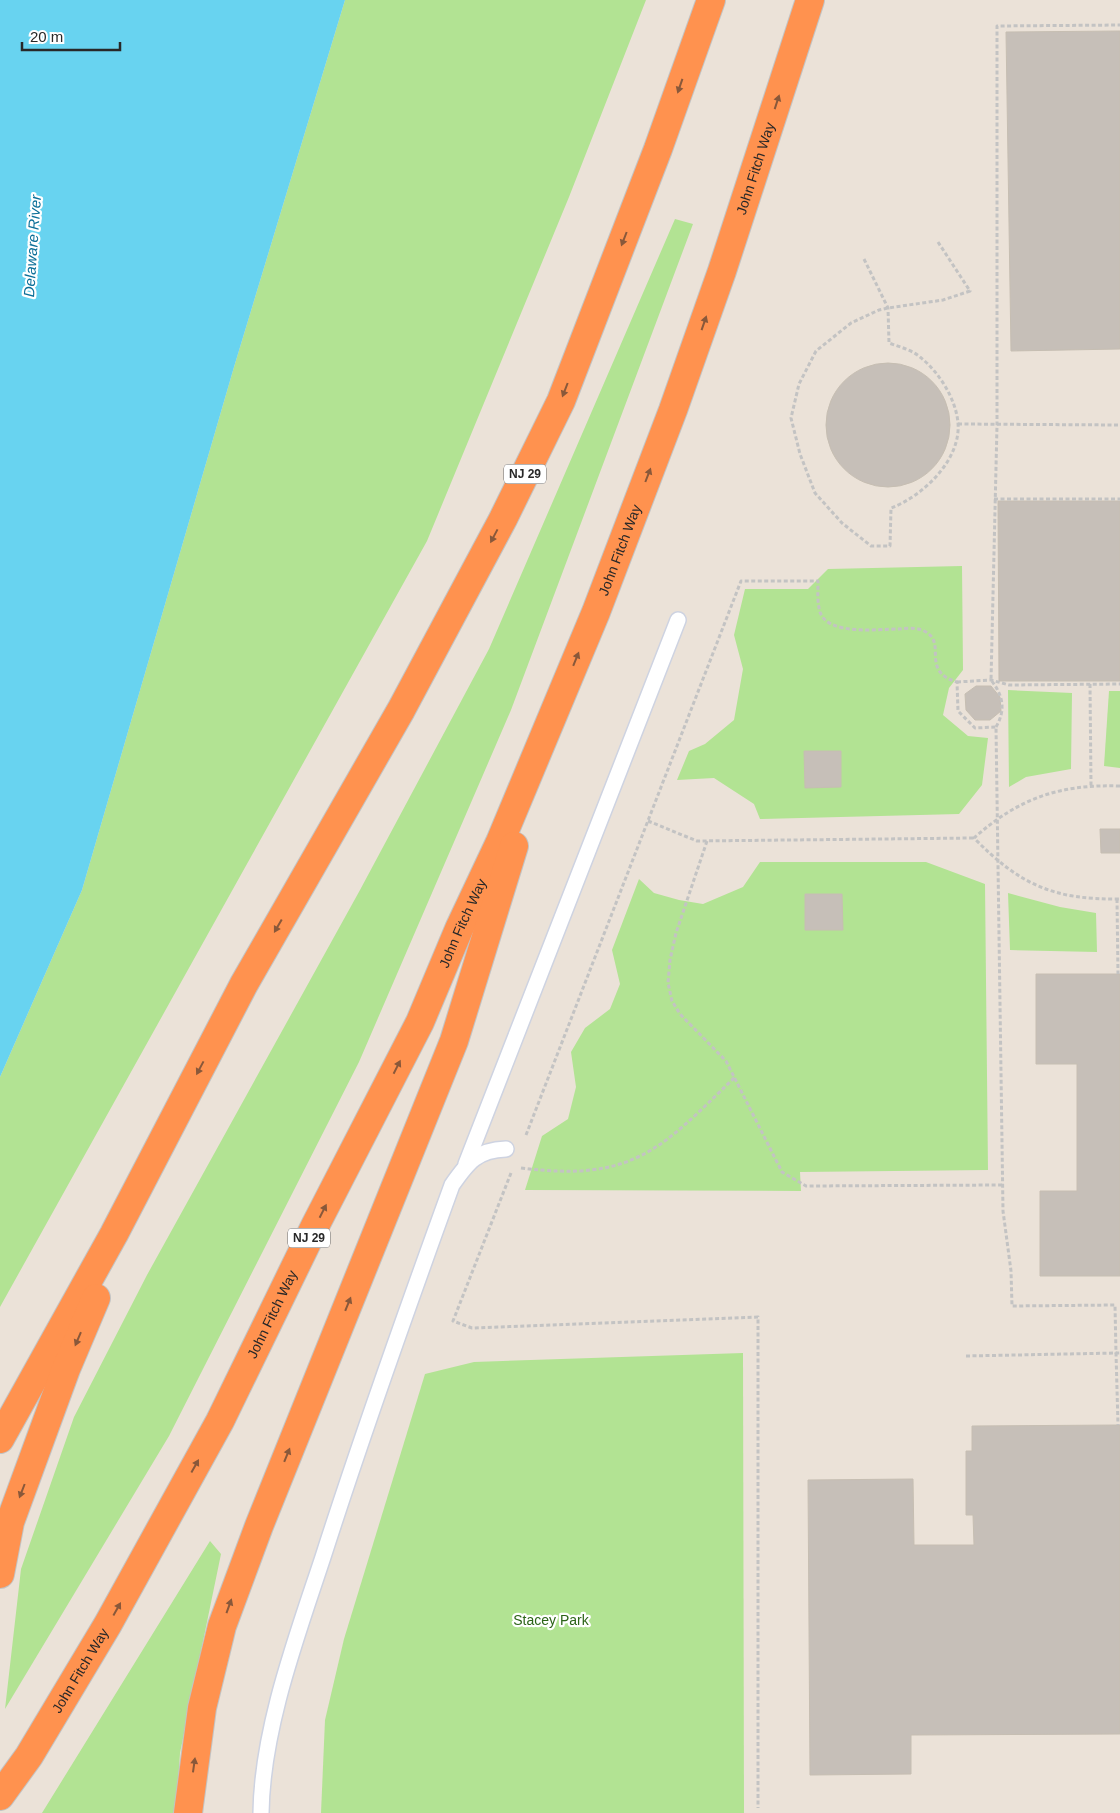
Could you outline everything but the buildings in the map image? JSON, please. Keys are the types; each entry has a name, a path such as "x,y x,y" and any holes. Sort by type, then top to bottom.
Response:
{"highway":[{"path":"696,40 703,0"},
{"name":"NJ 29","path":"0,1439 114,1234 173,1117 244,984 402,710 503,518 561,401 658,149 711,0"},
{"name":"John Fitch Way","path":"0,1796 29,1756 108,1624 220,1421 315,1226 420,1022 459,929 500,842 596,612 673,410 722,271 810,0"},
{"path":"188,1813 202,1708 222,1626 259,1526 454,1041 558,704"},
{"path":"0,1574 10,1522 66,1369 173,1117"},
{"path":"0,1404 63,1325"}],"lane":[{"path":"464,1168 678,620"},
{"path":"261,1813 262,1781 278,1704 308,1602 368,1418 428,1250 452,1185 464,1168 477,1156 490,1150 506,1149"}],"path":[{"path":"1118,1425 1118,1353 1115,1305 1012,1306 1003,1185 997,861 996,727 1002,717 1001,693 991,680 997,425 997,26 1120,25"},
{"path":"864,259 888,308 889,343 920,357 932,370 953,403 958,424 953,449 931,484 891,508 890,546 871,546 842,523 815,493 800,454 791,418 799,384 816,351 851,323 879,310 888,308 943,300 970,291 938,242"},
{"path":"958,424 1120,425"},
{"path":"994,500 1120,499"},
{"path":"524,1140 741,581 818,581 821,614 827,622 839,627 862,630 913,628 924,630 931,635 934,644 937,669 948,679 957,682 991,680 1009,684 1120,684"},
{"path":"957,682 958,711 975,728 996,727"},
{"path":"1090,684 1091,785"},
{"path":"648,821 696,841 974,838 997,818 1031,800 1062,789 1091,785 1120,786"},
{"path":"974,838 997,861 1029,884 1056,893 1093,900 1118,899 1118,974"},
{"path":"707,841 676,933 670,960 668,983 672,1001 680,1014 726,1061 782,1172 806,1186 1003,1185"},
{"path":"735,1077 680,1130 656,1150 627,1163 572,1172 513,1167 453,1321 472,1328 758,1317 758,1808"},
{"path":"966,1356 1118,1353"}],"green space":[{"path":"345,0 646,0 569,197 427,541 0,1307 0,1077 82,890 234,367"},
{"path":"675,219 693,224 511,710 359,1062 169,1436 5,1709 21,1569 74,1417 147,1275 360,890 489,649"},
{"path":"962,566 963,670 949,688 943,715 968,736 988,738 982,785 959,814 760,819 754,804 714,778 677,780 689,751 705,744 734,720 743,669 734,635 745,589 808,589 828,569"},
{"path":"1008,690 1072,693 1071,769 1026,777 1009,787"},
{"path":"1109,691 1120,691 1120,768 1104,766"},
{"path":"760,862 926,862 985,884 988,1170 800,1172 801,1191 525,1190 542,1136 568,1119 576,1087 571,1052 585,1028 610,1009 620,984 612,950 639,879 654,893 703,904 743,887"},
{"path":"1008,893 1060,907 1096,913 1097,952 1010,950"},
{"name":"Stacey Park","path":"743,1353 744,1813 321,1813 325,1720 344,1639 425,1374 474,1362"},
{"path":"210,1541 221,1554 180,1753 176,1813 42,1813"}],"water":[{"name":"Delaware River","path":"0,0 345,0 234,367 82,890 0,1077"}]}
